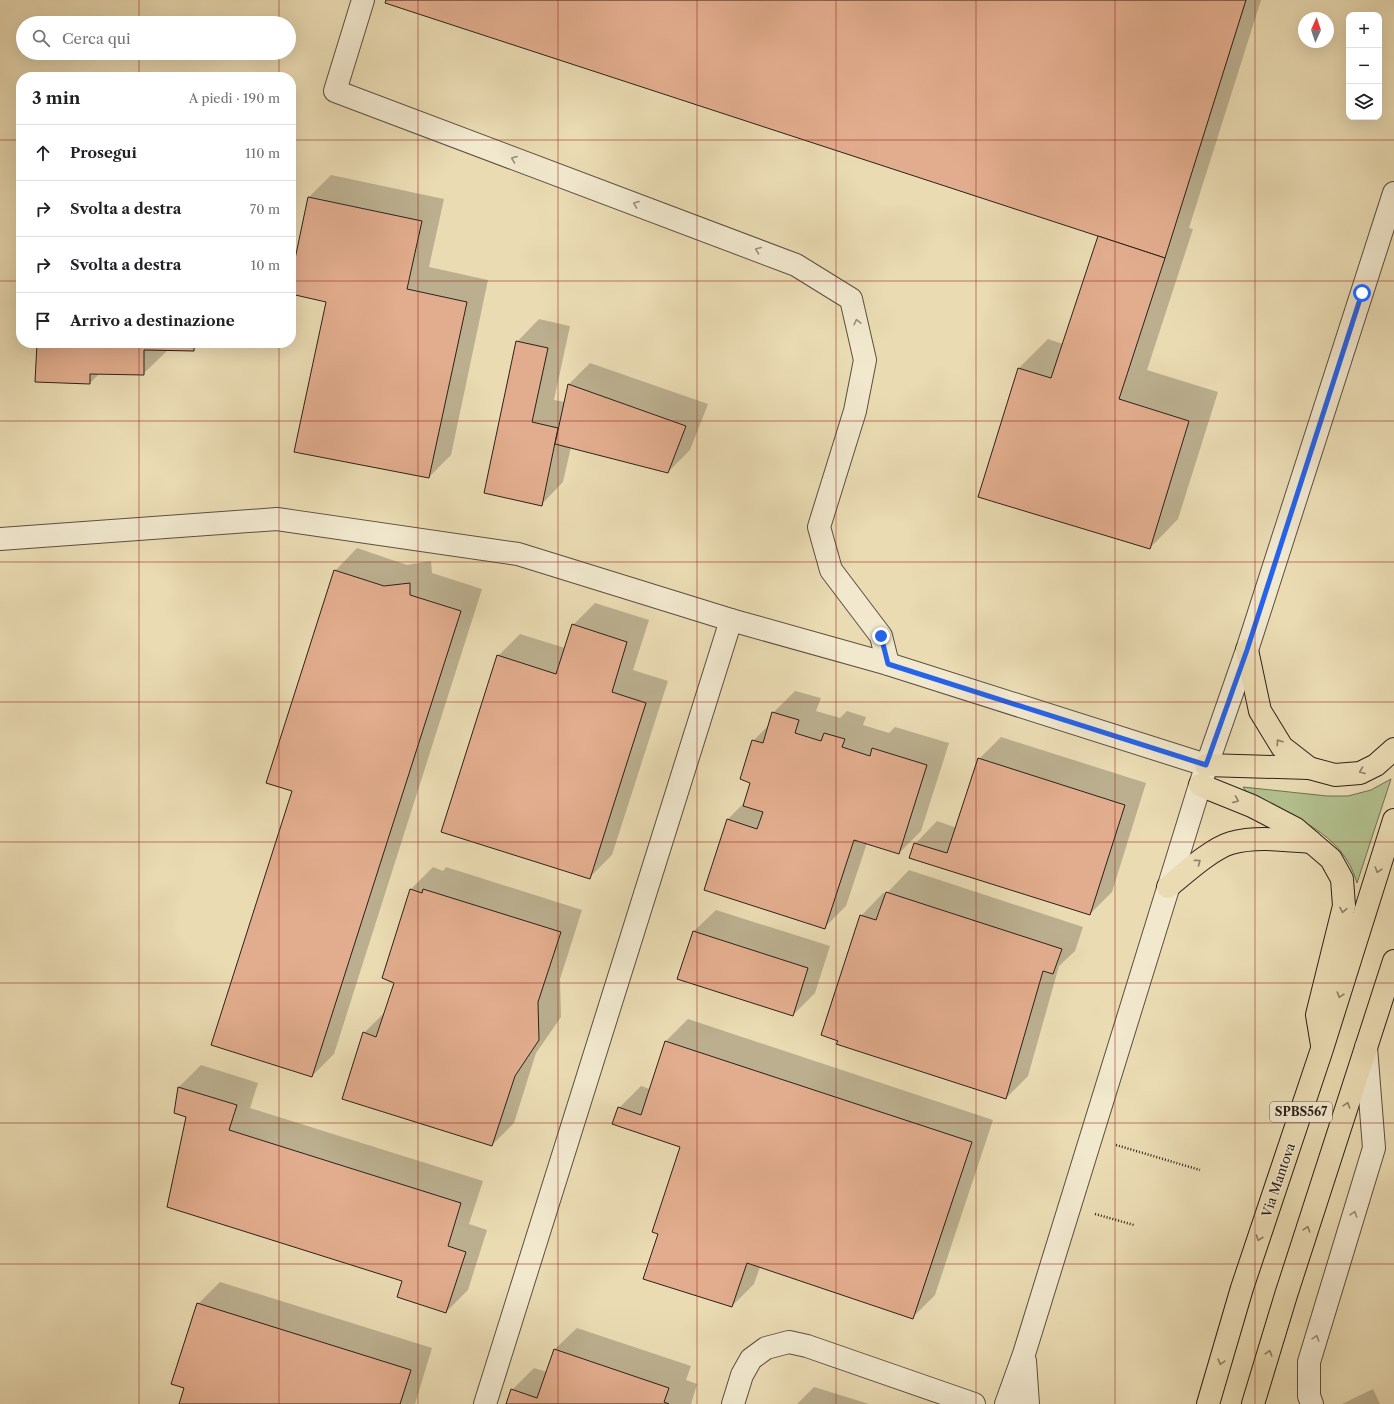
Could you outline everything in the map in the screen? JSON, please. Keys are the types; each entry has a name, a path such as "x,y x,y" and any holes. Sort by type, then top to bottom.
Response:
{"highway":[{"path":"1247,650 1260,710 1282,747 1309,768"},
{"path":"1203,775 1309,768 1335,775 1360,773 1376,765 1394,749"},
{"path":"1203,775 1252,806 1296,829 1331,859 1342,878 1344,906 1317,1015 1322,1049"},
{"name":"Via Mantova","path":"1208,1404 1242,1288 1322,1049 1394,820"},
{"path":"1168,887 1200,860 1230,843 1268,839 1311,842"},
{"name":"SPBS567","path":"1253,1404 1286,1295 1394,961"}],"street":[{"path":"363,0 335,91 796,265 851,299 865,360 856,405 819,527 831,570 881,636 888,664"},
{"path":"1006,1404 1024,1354 1203,775 1247,650 1394,193"},
{"path":"0,539 277,518 518,554 731,620 888,664 1203,775"},
{"path":"485,1404 731,620"},
{"path":"1312,1404 1309,1396 1309,1362 1374,1148 1366,1047"},
{"path":"733,1404 742,1375 750,1360 766,1348 789,1342 807,1346 974,1404"},
{"path":"1024,1354 1028,1404"}],"path":[{"path":"1091,1138 1200,1170"},
{"path":"1070,1206 1134,1226"}],"green space":[{"path":"1391,779 1357,883 1350,865 1328,838 1298,818 1248,794 1243,787 1327,796 1348,796 1371,790"}],"building":[{"path":"386,0 1246,0 1165,258 385,3"},
{"path":"308,197 422,221 407,289 467,302 429,478 294,452 326,302 296,295 296,254"},
{"path":"1098,236 1165,258 1119,399 1189,421 1150,549 978,497 1018,368 1051,378"},
{"path":"516,341 548,348 532,422 558,428 542,506 484,493"},
{"path":"37,348 194,348 194,351 144,350 144,375 90,374 90,384 35,382"},
{"path":"568,384 686,426 668,473 555,444"},
{"path":"334,570 384,586 410,583 410,595 461,611 312,1077 211,1045 292,791 266,783"},
{"path":"572,624 627,642 612,692 646,703 590,879 441,832 497,655 556,674"},
{"path":"772,712 799,720 795,733 821,741 824,733 845,739 842,747 870,756 872,748 927,765 899,854 854,840 825,929 704,890 727,819 757,829 763,812 743,806 750,783 740,779 752,740 763,743"},
{"path":"978,758 1125,805 1090,915 909,858 914,843 947,853"},
{"path":"410,889 422,893 423,889 561,932 538,1002 539,1040 515,1076 492,1146 342,1099 363,1032 376,1037 394,983 382,978"},
{"path":"886,892 1062,949 1053,974 1043,971 1006,1099 836,1044 838,1041 821,1035 860,915 876,920"},
{"path":"693,931 808,968 793,1016 677,979"},
{"path":"665,1041 972,1142 913,1319 747,1263 732,1307 643,1279 658,1234 652,1232 680,1147 612,1124 618,1107 641,1115"},
{"path":"178,1087 237,1105 229,1130 461,1203 448,1246 466,1252 446,1313 397,1297 402,1281 167,1207 186,1117 174,1113"},
{"path":"197,1303 411,1370 400,1404 179,1404 184,1388 171,1384"},
{"path":"554,1349 669,1388 664,1402 669,1404 506,1404 511,1389 537,1398"}],"route":[{"path":"881,636 888,664 1206,765 1247,650 1362,293"}]}
